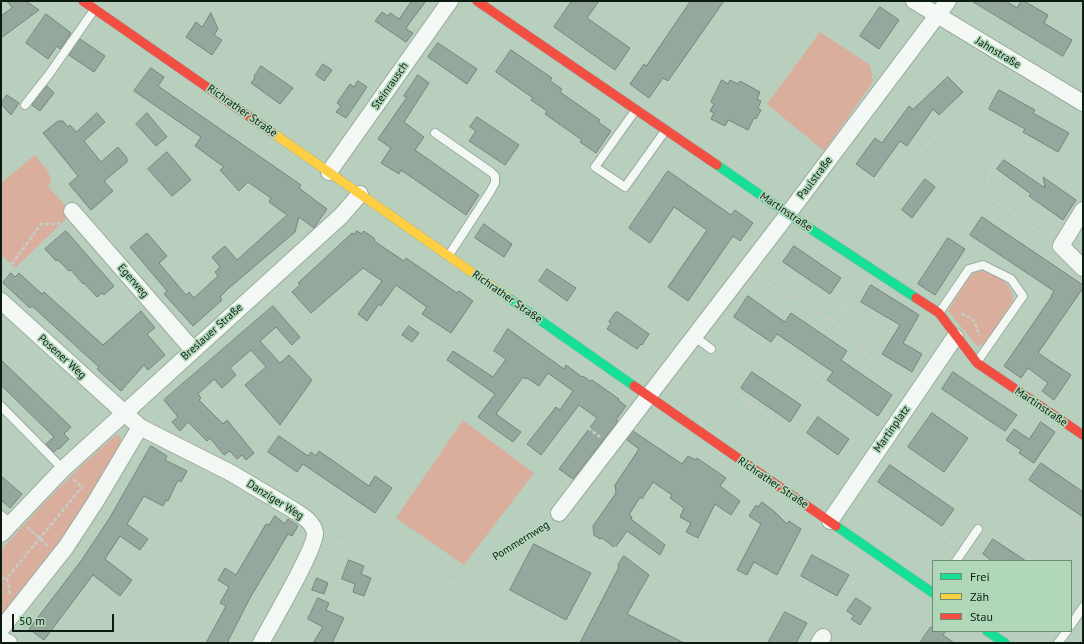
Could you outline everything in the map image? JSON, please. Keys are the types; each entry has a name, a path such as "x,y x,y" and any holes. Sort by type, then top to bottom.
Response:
{"street":[{"name":"Richrather Straße","path":"82,1 329,172 649,397 732,450 932,592"},
{"name":"Steinrausch","path":"329,172 450,1"},
{"name":"Martinstraße","path":"477,1 788,214 939,313 955,337 976,363 1083,436"},
{"name":"Jahnstraße","path":"914,1 1083,103"},
{"name":"Paulstraße","path":"649,397 948,1"},
{"name":"Breslauer Straße","path":"7,523 123,413 341,216 360,194"},
{"path":"1083,210 1061,246 1083,268"},
{"name":"Egerweg","path":"72,211 193,350"},
{"name":"Posener Weg","path":"1,301 123,413"},
{"name":"Martinplatz","path":"830,521 955,337"},
{"name":"Pommernweg","path":"560,513 649,397"},
{"name":"Danziger Weg","path":"123,413 140,427 231,473 305,517 311,524 315,534"},
{"path":"1,629 59,556 96,501 140,427"},
{"path":"261,643 310,552 315,534"},
{"path":"989,632 1005,643"},
{"path":"1,639 9,643"}],"lane":[{"path":"25,105 50,73 94,9"},
{"path":"635,110 595,167 625,187 665,130"},
{"path":"435,133 495,176 495,183 490,192 448,256"},
{"path":"939,313 969,269 983,265 1011,279 1023,296 976,363"},
{"path":"695,337 711,349"},
{"path":"1,406 63,469"},
{"path":"957,560 978,529"},
{"path":"1072,624 1083,607"},
{"path":"1058,643 1066,632"}],"path":[{"path":"882,189 894,173 963,114 999,87"},
{"path":"963,114 1008,145 992,169 984,194 1061,246"},
{"path":"1,279 41,224 58,224 72,211"},
{"path":"830,320 842,307 869,267"},
{"path":"747,268 790,298 794,299 799,297 860,342 862,345 860,350 917,392 958,417 967,410 1003,436"},
{"path":"842,307 873,327 884,332 893,330"},
{"path":"715,310 892,429"},
{"path":"681,355 773,418 772,424 755,432 732,450"},
{"path":"726,386 740,368 738,366"},
{"path":"732,450 731,432 750,402"},
{"path":"544,457 575,418 611,446"},
{"path":"877,451 953,502"},
{"path":"63,469 96,501"},
{"path":"131,643 185,558 231,473"},
{"path":"859,477 979,560"},
{"path":"1023,486 1083,526"},
{"path":"7,578 82,487"},
{"path":"560,513 610,551 625,542"},
{"name":"Pommernweg","path":"423,643 454,584 460,578 550,524 560,513"},
{"path":"7,523 40,538 59,556"},
{"path":"315,534 454,584"},
{"path":"821,640 862,565"},
{"path":"1,578 7,578"},
{"path":"7,578 14,613"}],"shaded area":[{"path":"820,32 870,65 873,82 824,151 767,104"},
{"path":"35,155 48,171 51,182 48,186 68,209 68,217 15,268 1,255 1,183"},
{"path":"983,271 1004,281 1010,289 1013,301 985,343 977,346 948,311 967,280 975,272"},
{"path":"463,420 534,473 464,565 396,518"},
{"path":"116,435 119,435 121,441 107,469 59,548 1,619 1,550 28,520 86,462"}],"building":[{"path":"7,1 26,1 39,10 1,38 1,16 12,8"},
{"path":"412,1 426,1 406,29 413,33 406,42 375,21 382,12 388,16 390,13 399,19"},
{"path":"572,1 599,1 587,18 630,48 615,70 554,27"},
{"path":"691,1 724,1 668,81 663,78 649,98 630,84 644,64 646,66"},
{"path":"972,1 1006,1 1017,8 1021,1 1024,1 1048,15 1044,23 1072,40 1063,56"},
{"path":"880,7 899,20 879,49 860,36"},
{"path":"211,13 218,29 214,35 222,40 212,55 186,37 196,22 202,27"},
{"path":"46,14 71,33 60,49 57,46 48,59 26,43"},
{"path":"80,39 105,56 94,72 69,55"},
{"path":"438,43 477,69 467,84 428,57"},
{"path":"511,50 552,78 550,81 562,89 560,92 600,120 598,122 611,131 596,153 580,142 582,140 545,114 547,111 531,100 533,98 496,72"},
{"path":"323,64 332,70 324,81 316,75"},
{"path":"261,66 293,88 280,104 251,83"},
{"path":"151,68 164,77 158,86 301,185 299,188 327,209 314,228 299,217 295,232 229,288 220,297 222,300 193,326 164,294 167,291 130,247 147,233 167,256 159,263 186,295 189,292 194,298 218,276 215,272 220,267 212,257 225,246 237,260 287,215 269,202 271,198 248,182 239,191 220,170 224,167 195,146 201,137 134,91"},
{"path":"418,75 429,83 404,122 424,137 415,150 479,195 466,215 401,170 399,174 381,163 391,148 378,139 407,97 404,96"},
{"path":"948,77 963,92 939,115 933,109 907,146 900,141 874,177 856,164 875,138 882,143 909,106 913,109"},
{"path":"722,80 728,84 730,80 738,84 740,81 760,92 757,99 761,101 758,108 761,110 756,119 754,118 748,130 728,120 725,126 711,119 714,113 710,111 714,104 711,102"},
{"path":"358,81 367,87 346,118 336,112 341,106 337,103 350,84 354,87"},
{"path":"47,86 54,93 40,111 32,105"},
{"path":"999,90 1035,110 1033,113 1069,133 1058,152 1023,132 1025,129 989,109"},
{"path":"7,95 19,103 11,115 1,104"},
{"path":"97,113 105,122 84,141 101,162 118,147 127,158 127,162 104,181 113,191 91,210 69,184 78,176 43,133 58,121 63,121 68,127 70,125 76,132"},
{"path":"147,113 167,137 156,146 136,124"},
{"path":"477,117 519,145 505,165 469,141 476,131 470,127"},
{"path":"167,152 191,180 172,196 148,169"},
{"path":"1004,160 1045,188 1043,177 1076,200 1063,220 1029,196 1031,194 997,169"},
{"path":"668,171 731,215 735,210 753,223 740,241 733,236 688,301 668,287 707,230 674,207 650,243 629,228"},
{"path":"925,179 935,187 912,218 902,210"},
{"path":"982,217 1083,285 1083,288 1038,353 1071,375 1054,400 1042,391 1048,383 1028,368 1021,378 1004,366 1054,291 970,235"},
{"path":"484,224 512,244 504,257 475,238"},
{"path":"66,231 114,286 104,295 102,293 97,297 71,270 69,271 58,260 56,261 45,249"},
{"path":"357,231 362,234 364,231 375,239 374,241 404,261 406,258 457,293 459,291 473,301 451,333 422,314 427,307 396,285 381,306 379,304 367,321 358,314 382,281 363,268 311,313 292,292 300,285 298,283 352,233 354,234"},
{"path":"948,238 965,249 935,295 918,284"},
{"path":"794,246 841,278 830,294 783,262"},
{"path":"547,269 576,288 567,301 539,281"},
{"path":"11,273 15,277 19,273 42,294 44,292 103,345 141,311 155,328 147,334 165,355 148,370 144,365 121,391 97,369 99,367 32,306 30,308 3,283"},
{"path":"871,285 919,315 903,343 922,354 912,372 882,354 900,325 861,302"},
{"path":"748,296 785,322 791,313 847,351 841,360 892,395 878,416 827,380 833,372 777,334 771,342 734,317"},
{"path":"273,306 300,337 292,345 276,327 260,341 280,363 289,355 312,380 280,425 245,385 266,367 251,350 230,368 236,375 222,388 214,379 198,394 201,398 199,400 223,424 227,420 254,453 246,460 242,455 237,459 230,451 224,455 210,438 207,441 188,422 180,431 172,422 178,417 164,400"},
{"path":"616,312 649,334 642,345 641,344 637,349 607,329 611,323 609,322"},
{"path":"409,326 419,333 412,342 402,335"},
{"path":"508,329 564,369 566,365 582,377 583,376 590,381 592,380 619,399 618,400 626,406 616,420 618,421 573,479 559,469 597,418 579,405 541,455 527,444 556,407 560,410 573,391 548,373 539,386 523,377 496,414 521,432 513,442 478,417 495,394 447,360 453,351 493,377 506,359 494,351"},
{"path":"1,360 71,427 64,434 69,439 59,449 58,448 54,452 46,444 54,437 1,385"},
{"path":"752,372 801,405 790,422 741,388"},
{"path":"953,372 1017,415 1005,431 942,389"},
{"path":"932,413 968,438 944,472 908,447"},
{"path":"818,417 849,439 838,455 807,433"},
{"path":"1041,422 1055,432 1034,463 1019,453 1021,450 1006,440 1014,429 1029,439"},
{"path":"633,431 682,464 688,456 696,460 697,458 726,478 720,486 740,501 731,515 715,504 698,538 686,532 691,523 680,517 684,508 670,498 672,495 653,482 642,499 640,497 629,515 632,517 631,519 665,545 660,555 627,531 615,548 602,538 600,539 594,535 593,526 616,493 615,485 639,449 627,440"},
{"path":"279,436 308,456 311,452 316,456 319,451 369,486 375,476 392,488 375,513 303,464 297,472 268,452"},
{"path":"151,446 167,456 165,460 187,471 181,482 178,480 168,501 166,500 163,506 144,496 127,524 148,539 140,550 120,536 105,559 132,580 120,596 93,575 44,640 29,629 81,561 109,519"},
{"path":"1041,463 1083,492 1083,517 1029,480"},
{"path":"890,465 954,509 942,526 878,482"},
{"path":"1,476 22,494 10,508 1,500"},
{"path":"762,502 787,524 789,521 801,529 777,575 754,562 747,575 737,570 761,524 749,516 756,505 758,507"},
{"path":"275,516 285,524 288,519 298,526 292,536 288,534 250,598 227,643 206,643 226,606 220,603 229,587 218,580 225,568 236,575 266,524 269,525"},
{"path":"993,539 1024,560 991,560 983,554"},
{"path":"534,544 591,573 566,620 510,590"},
{"path":"812,555 849,575 837,596 801,576"},
{"path":"624,556 649,575 627,614 684,643 580,643 619,567 618,565"},
{"path":"349,560 364,566 361,574 371,578 364,596 353,592 355,584 342,579"},
{"path":"317,578 328,583 324,594 312,590"},
{"path":"318,598 329,603 326,610 344,618 332,643 313,643 323,627 308,619"},
{"path":"856,598 871,608 860,625 851,619 854,616 847,611"},
{"path":"785,612 807,623 796,643 768,643"},
{"path":"931,627 932,632 945,632 943,635 954,643 920,643"}],"traffic: fast":[{"path":"717,165 788,214 916,298"},
{"path":"507,297 634,386"},
{"path":"836,526 932,592"},
{"path":"988,632 1005,643"}],"traffic: slow":[{"path":"273,133 507,297"}],"traffic: jam":[{"path":"83,1 273,133"},
{"path":"477,1 717,165"},
{"path":"916,298 939,313 977,363 1083,435"},
{"path":"634,386 836,526"}]}
